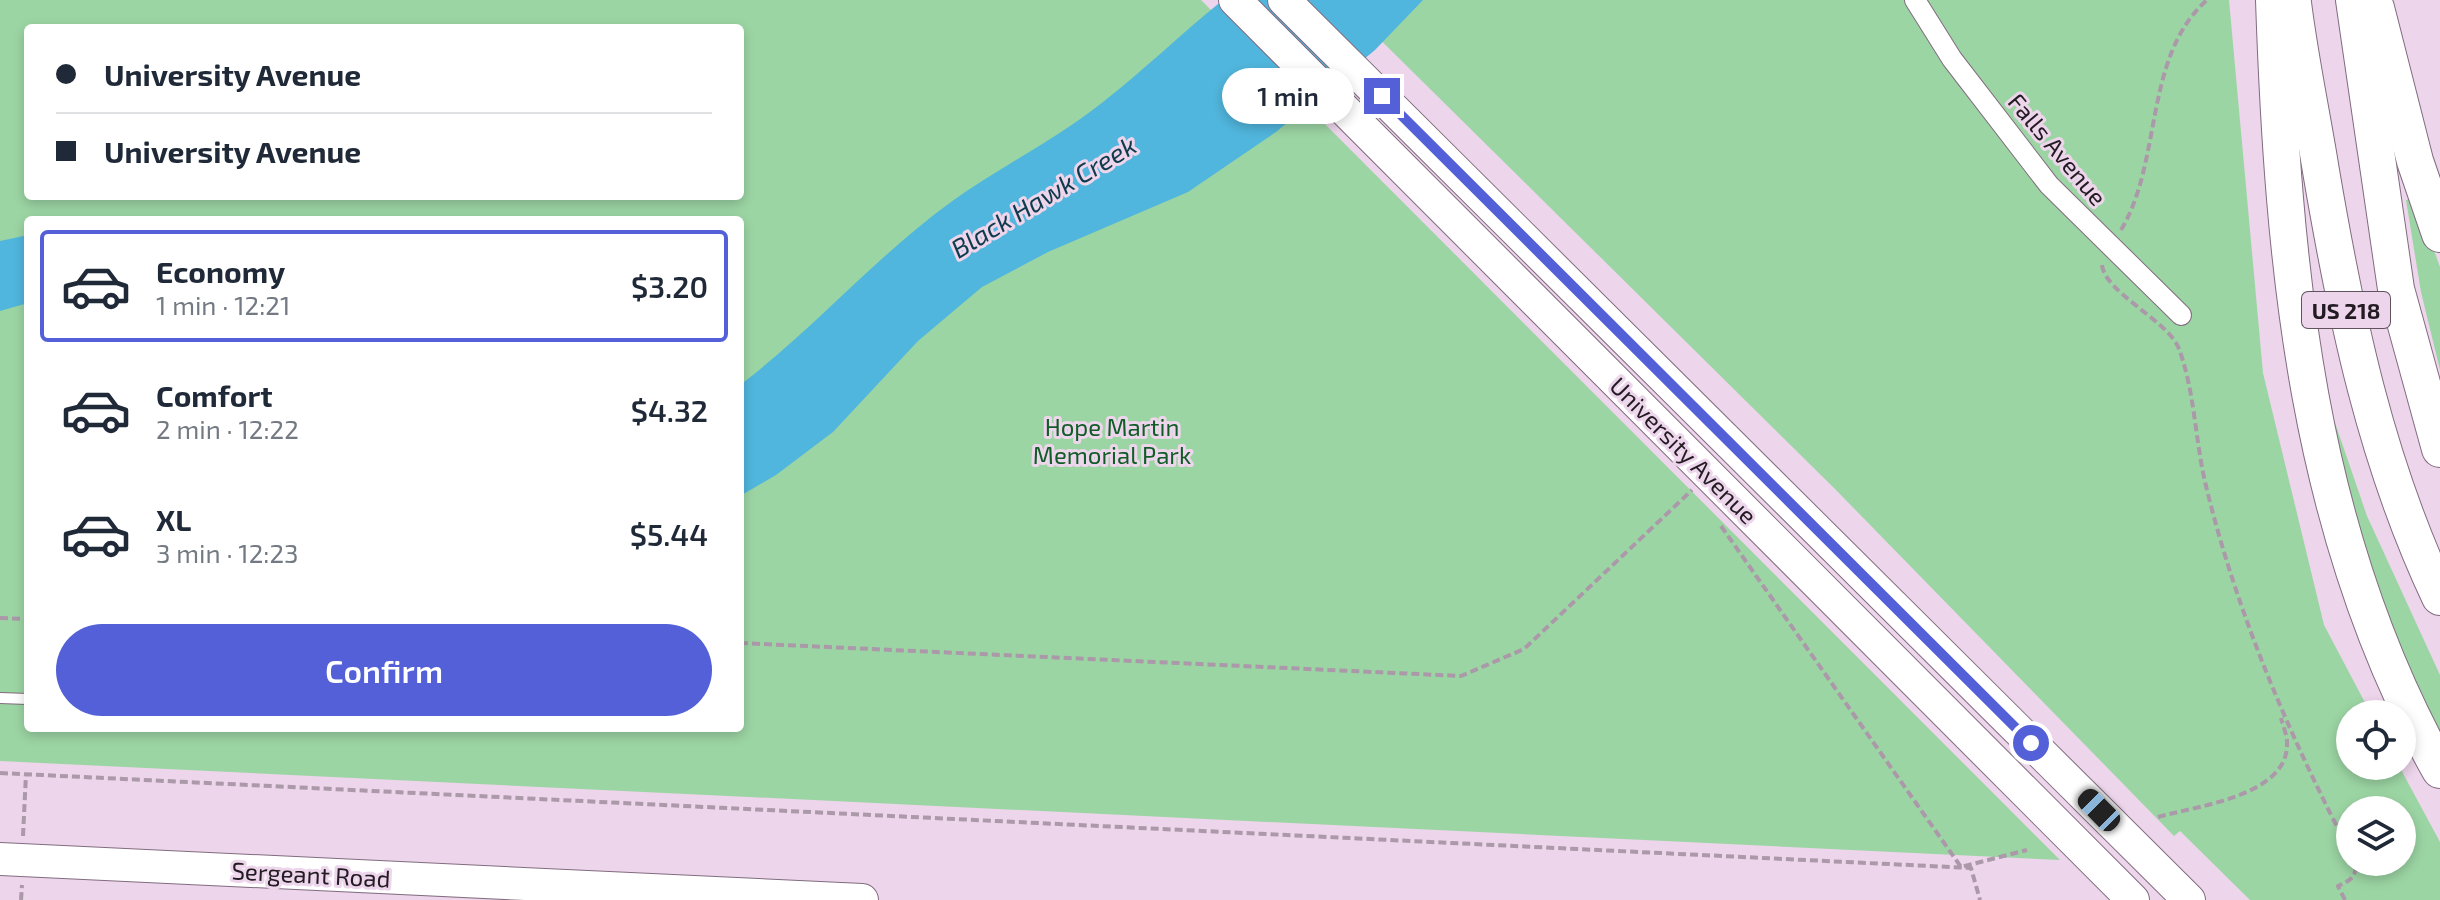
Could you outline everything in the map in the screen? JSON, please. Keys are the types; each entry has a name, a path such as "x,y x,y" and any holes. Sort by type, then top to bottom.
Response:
{"highway":[{"name":"US 218","path":"2354,0 2396,289 2440,449"},
{"path":"2374,0 2415,161 2440,234"},
{"name":"US 218","path":"2284,7 2360,377 2384,453 2440,597"},
{"path":"2284,7 2284,218 2302,361 2322,466 2343,540 2389,667 2440,770"}],"main road":[{"name":"University Avenue","path":"1235,0 2133,900"},
{"name":"University Avenue","path":"1284,0 2189,900"},
{"name":"Sergeant Road","path":"0,859 862,900"}],"street":[{"name":"Falls Avenue","path":"1915,0 1952,59 2049,185 2181,315"}],"lane":[{"path":"0,698 24,699"}],"path":[{"path":"2158,817 2250,793 2268,781 2282,766 2288,744 2279,708 2233,580 2206,484 2177,343 2103,271 2102,261 2130,215 2142,179 2162,85 2182,32 2207,0"},
{"path":"744,643 1461,676 1524,649 1696,486"},
{"path":"1721,525 1961,867"},
{"path":"0,618 24,619"},
{"path":"2279,708 2336,824"},
{"path":"0,773 1961,867 1971,868 1980,900"},
{"path":"1961,867 2027,850"},
{"path":"2345,900 2338,886 2354,876"}],"green space":[{"name":"Hope Martin Memorial Park","path":"0,0 1201,0 2060,860 0,761"},
{"path":"1340,0 2229,0 2263,373 2324,625 2364,700 2336,700 2336,780 2407,780 2415,796 2336,796 2336,876 2416,876 2416,798 2440,842 2440,900 2250,900 2180,831 2174,836 1834,488"},
{"path":"2415,198 2440,267 2440,370 2421,292 2406,200"},
{"path":"2332,414 2367,516 2440,675 2440,749 2364,571"}],"water":[{"name":"Black Hawk Creek","path":"1223,0 1423,0 1375,50 1276,132 1188,192 1048,252 982,287 918,341 833,432 776,475 744,494 744,382 794,341 923,223 970,189 1085,116"},
{"path":"24,236 24,304 0,311 0,241"}],"route":[{"path":"1382,96 2031,743"}]}
